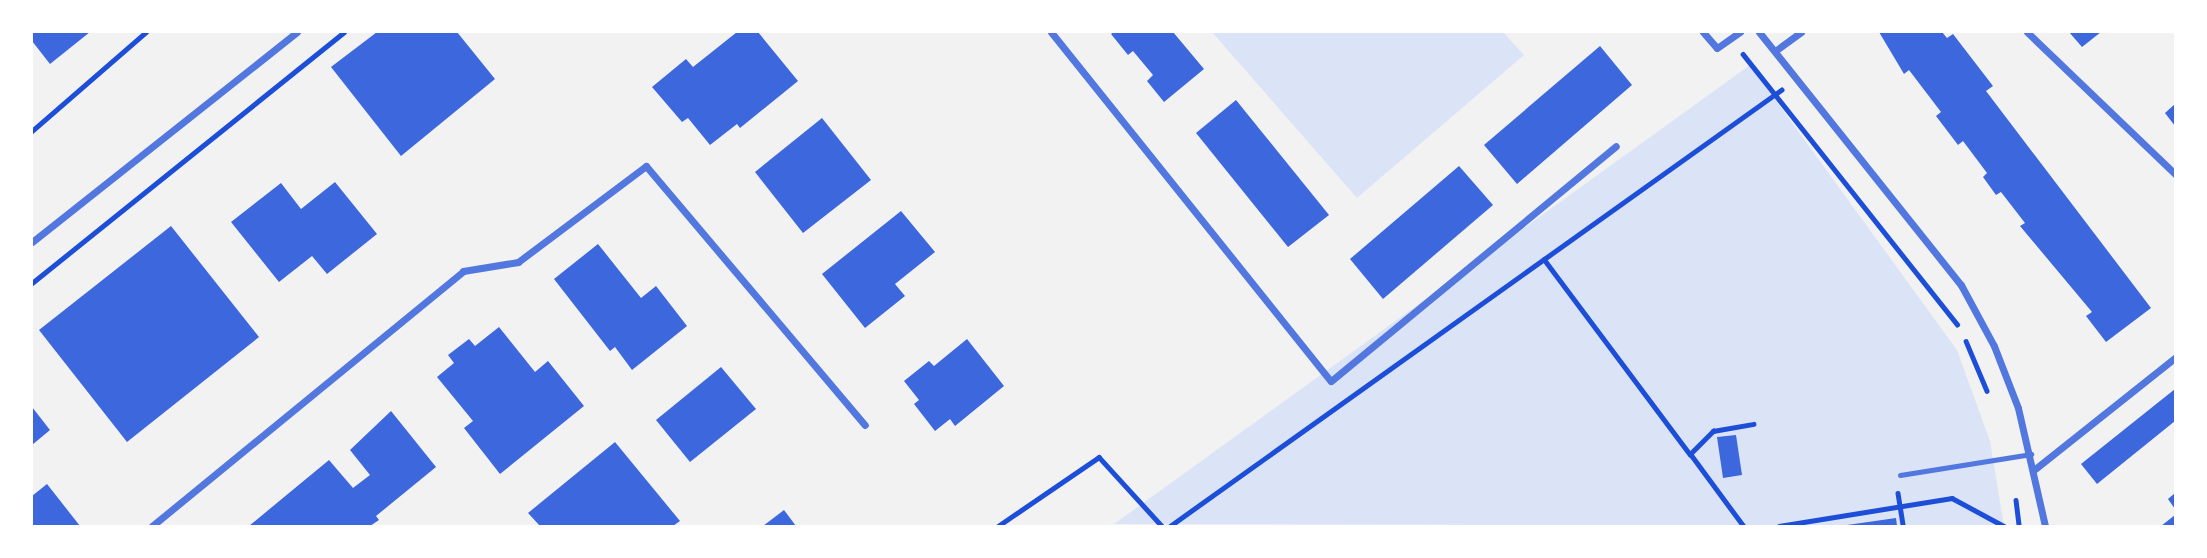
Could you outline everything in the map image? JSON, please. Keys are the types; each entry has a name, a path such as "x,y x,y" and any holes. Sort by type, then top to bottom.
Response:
{"street":[{"path":"32,242 297,32"},
{"path":"1051,32 1331,381 1616,146"},
{"path":"1703,32 1717,48 1740,32"},
{"path":"1759,32 1961,285 1994,346 2031,454 2045,527"},
{"path":"1775,51 1801,32"},
{"path":"2027,32 2175,175"},
{"path":"152,527 463,271 518,262 646,166 865,425"},
{"path":"2035,469 2175,356"}],"lane":[{"path":"1900,475 2031,454"}],"path":[{"path":"32,131 146,32"},
{"path":"32,283 344,32"},
{"path":"1731,38 1773,95 1961,328 1991,399"},
{"path":"1170,527 1797,78"},
{"path":"1544,259 1743,527"},
{"path":"1690,454 1713,432 1753,424"},
{"path":"998,527 1099,457 1162,527"},
{"path":"1900,475 1896,476 1902,527"},
{"path":"2016,496 2019,527"},
{"path":"1779,527 1952,498 2004,527"}],"shaded area":[{"path":"1212,32 1503,32 1524,55 1357,198"},
{"path":"1750,65 1957,350 1990,441 2004,526 1114,524"}],"building":[{"path":"32,32 90,32 50,64 32,41"},
{"path":"377,32 457,32 495,79 401,156 331,67"},
{"path":"737,32 758,32 798,81 740,128 737,124 710,145 688,118 682,122 652,87 686,59 693,67"},
{"path":"1173,32 1204,69 1164,102 1147,81 1153,75 1133,51 1128,55 1111,34"},
{"path":"1879,32 1942,32 1947,38 1953,34 1993,86 1986,91 2151,308 2106,342 2086,316 2092,312 2020,226 2025,223 2001,192 1996,195 1983,177 1987,173 1963,141 1958,145 1936,116 1941,112 1909,70 1904,74"},
{"path":"2069,32 2101,32 2082,47"},
{"path":"1600,46 1632,85 1517,184 1484,145"},
{"path":"1236,100 1329,215 1288,247 1196,133"},
{"path":"2175,104 2175,126 2165,113"},
{"path":"822,118 871,180 803,233 755,172"},
{"path":"1459,166 1493,205 1383,299 1350,259"},
{"path":"335,182 377,234 327,274 312,256 279,282 231,222 281,183 301,209"},
{"path":"901,211 935,252 895,284 905,296 865,328 822,274"},
{"path":"171,226 259,337 127,442 39,330"},
{"path":"598,244 641,298 656,286 687,326 632,370 615,347 610,351 554,279"},
{"path":"499,327 535,372 548,361 584,406 500,474 464,428 473,421 437,377 454,363 448,355 469,339 475,346"},
{"path":"967,339 1004,386 955,426 950,419 935,431 914,404 919,400 904,381 929,361 934,366"},
{"path":"721,367 756,409 690,462 656,420"},
{"path":"2175,389 2175,421 2097,484 2081,464"},
{"path":"32,407 50,430 32,445"},
{"path":"391,411 436,467 376,516 379,520 370,526 249,526 329,460 353,488 370,475 350,450"},
{"path":"1736,435 1742,475 1723,478 1717,437"},
{"path":"615,442 680,521 673,526 540,526 528,513"},
{"path":"47,484 80,526 32,526 32,496"},
{"path":"2175,493 2175,509 2168,499"},
{"path":"784,510 796,526 763,526"},
{"path":"2175,515 2175,526 2161,526"},
{"path":"1896,518 1897,526 1847,525"}]}
